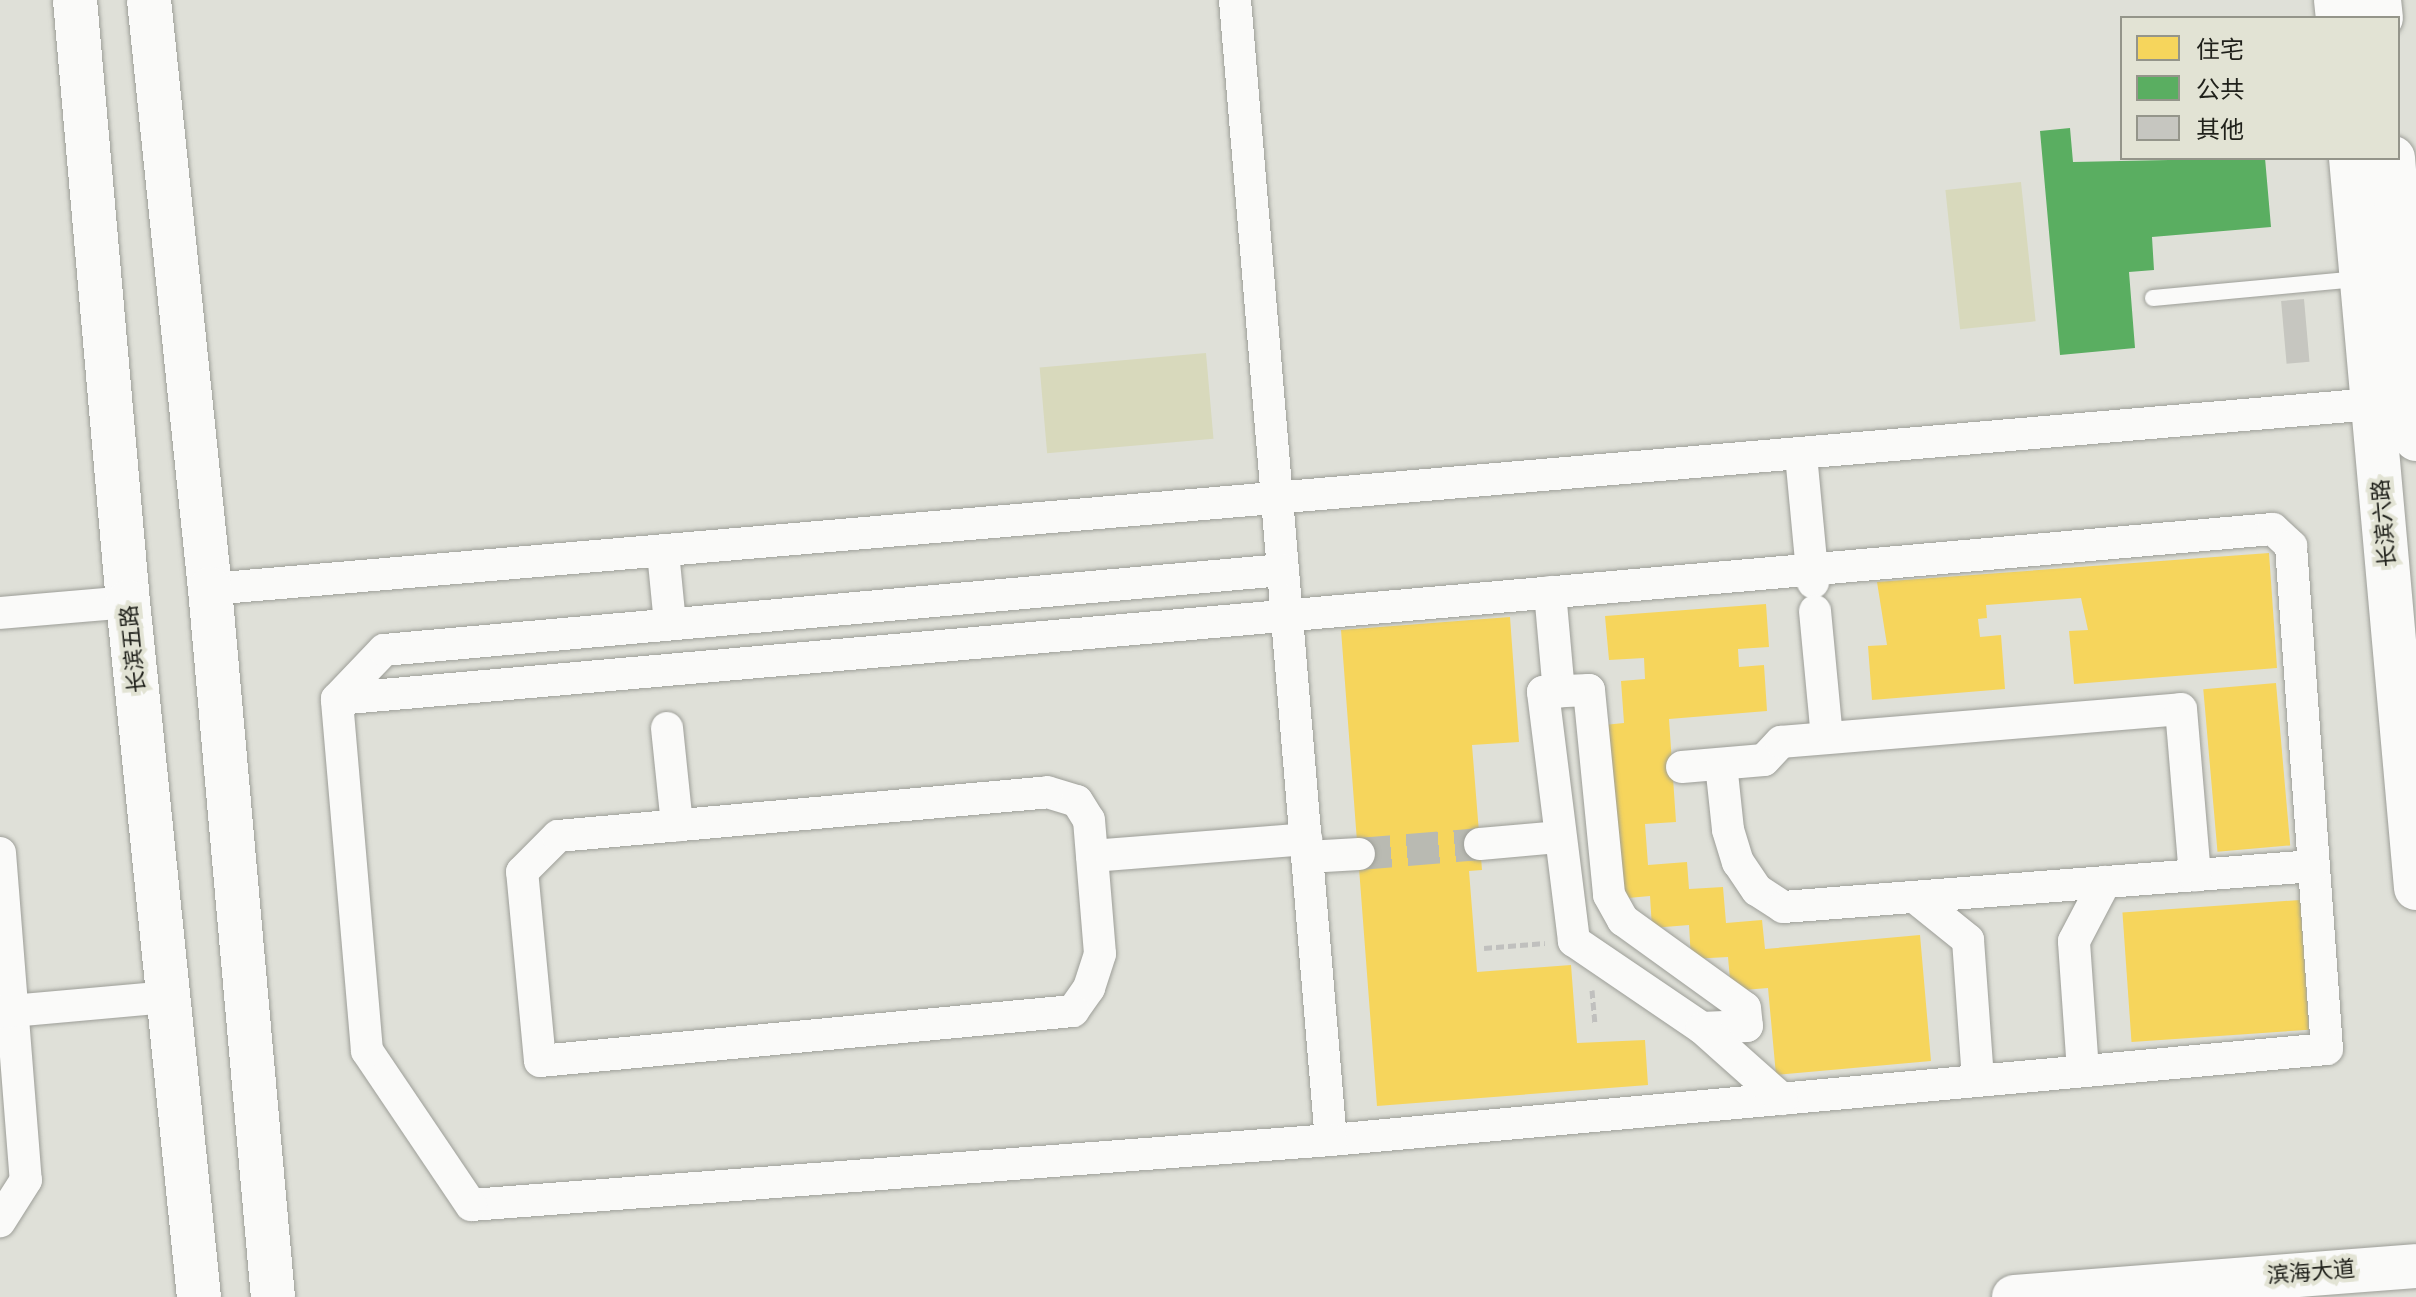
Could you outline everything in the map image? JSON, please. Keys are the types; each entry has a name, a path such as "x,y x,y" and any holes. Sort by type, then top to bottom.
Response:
{"main road":[{"name":"长滨五路","path":"75,0 128,602 199,1297"},
{"path":"149,0 210,589 273,1297"},
{"name":"长滨六路","path":"2351,160 2416,888"},
{"path":"2393,160 2416,439"},
{"name":"滨海大道","path":"2014,1297 2416,1266"}],"street":[{"path":"1235,0 1331,1140"},
{"path":"210,589 1276,501 2373,404"},
{"path":"1801,455 1827,737"},
{"path":"337,699 1550,592 1813,586 2273,529 2291,546 2327,1049 1331,1140 471,1205 367,1051 337,699 384,650 1282,570"},
{"path":"663,552 670,624"},
{"path":"1550,592 1559,692"},
{"path":"0,613 128,602"},
{"path":"1702,1028 1747,1026 1745,1008 1623,920 1609,895 1589,690 1543,692 1558,837 1574,941 1702,1028 1782,1099"},
{"path":"1682,767 1764,760 1781,742 2181,709 2195,875"},
{"path":"667,728 677,825"},
{"path":"1721,764 1728,830 1738,862 1757,890 1783,907 2313,866"},
{"path":"1047,792 1077,801 1089,820 1100,954 1089,988 1073,1011 540,1061 522,872 558,836 677,825 1047,792"},
{"path":"1480,844 1558,837"},
{"path":"1092,856 1306,848 1359,854"},
{"path":"0,853 6,1011 26,1180 0,1221"},
{"path":"2083,1071 2074,941 2105,882"},
{"path":"1916,898 1968,940 1978,1081"},
{"path":"6,1011 167,997"}],"lane":[{"path":"2153,298 2361,279"}],"path":[{"path":"1484,948 1574,941"}],"green space":[{"path":"2021,182 2036,321 1960,329 1945,190"},
{"path":"1206,353 1213,439 1047,453 1040,368"}],"building: 住宅":[{"path":"2269,553 2277,668 2074,684 2069,631 2088,630 2081,598 1986,605 1987,618 1978,619 1980,637 2001,635 2005,689 1872,700 1868,646 1887,645 1877,582"},
{"path":"1766,604 1769,647 1738,649 1739,667 1764,665 1767,711 1669,719 1676,822 1645,824 1648,865 1687,862 1689,889 1723,887 1726,923 1762,920 1765,949 1920,935 1931,1061 1776,1075 1768,988 1731,991 1728,957 1691,959 1689,925 1652,928 1650,896 1617,899 1604,725 1624,723 1621,681 1645,679 1644,658 1609,660 1605,616"},
{"path":"1510,617 1519,742 1472,745 1482,870 1469,871 1477,972 1571,965 1577,1043 1645,1040 1648,1085 1377,1106 1341,630"},
{"path":"2276,683 2290,845 2217,852 2203,689"},
{"path":"2300,900 2309,1030 2132,1042 2122,912"}],"building: 公共":[{"path":"2070,128 2073,162 2265,160 2271,227 2152,237 2154,270 2129,272 2135,348 2060,355 2040,131"}],"building: 其他":[{"path":"2304,299 2309,362 2287,364 2281,301"}],"tunnel":[{"path":"1359,854 1480,844"}]}
